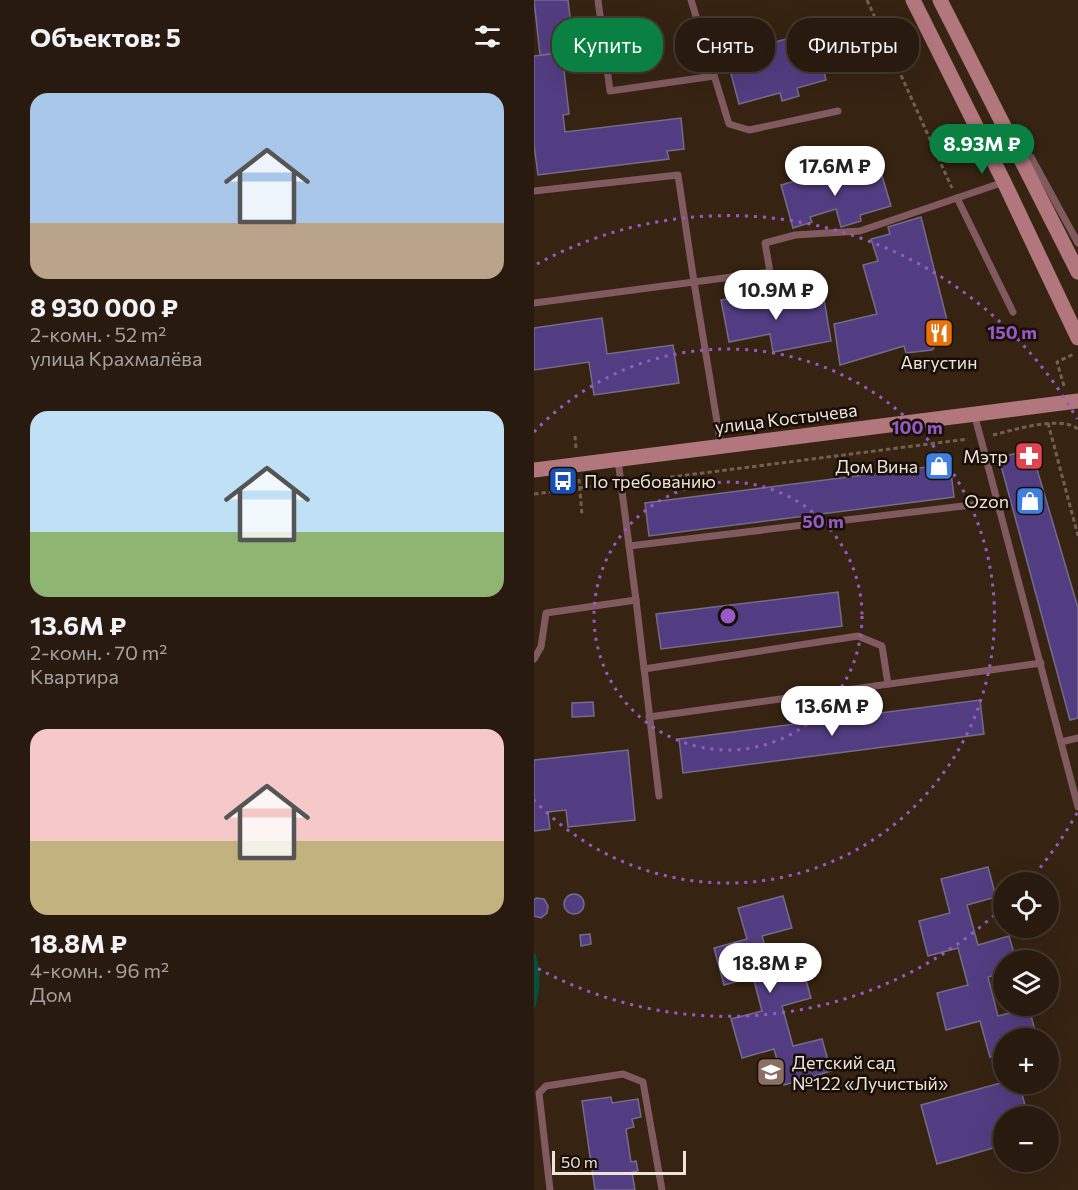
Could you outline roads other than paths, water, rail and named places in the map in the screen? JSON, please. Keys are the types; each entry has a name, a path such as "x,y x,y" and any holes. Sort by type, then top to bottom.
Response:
{"main road":[{"path":"913,0 1004,182 1078,338"},
{"path":"940,0 1078,272"},
{"name":"улица Костычева","path":"534,470 1073,402"}],"lane":[{"path":"598,0 610,91 714,76"},
{"path":"691,0 729,124 749,130 838,111"},
{"path":"1021,159 1031,157 1078,243"},
{"path":"534,191 678,175 721,446"},
{"path":"534,303 771,272 765,243 795,235 860,231 1004,182"},
{"path":"957,198 1013,312"},
{"path":"974,413 1078,807"},
{"path":"618,460 659,796"},
{"path":"629,546 997,502"},
{"path":"534,659 541,647 546,613 636,600"},
{"path":"644,669 858,636 882,646 888,684"},
{"path":"650,717 1041,663"},
{"path":"1061,742 1078,738"},
{"path":"550,1190 536,1093 546,1086 623,1074 643,1082 662,1190"}],"place":[{"name":"Августин","path":"939,333"},
{"name":"Мэтр","path":"1029,456"},
{"name":"Дом Вина","path":"939,466"},
{"name":"По требованию","path":"563,481"},
{"name":"Ozon","path":"1030,501"},
{"name":"Детский сад №122 «Лучистый»","path":"771,1072"}]}
